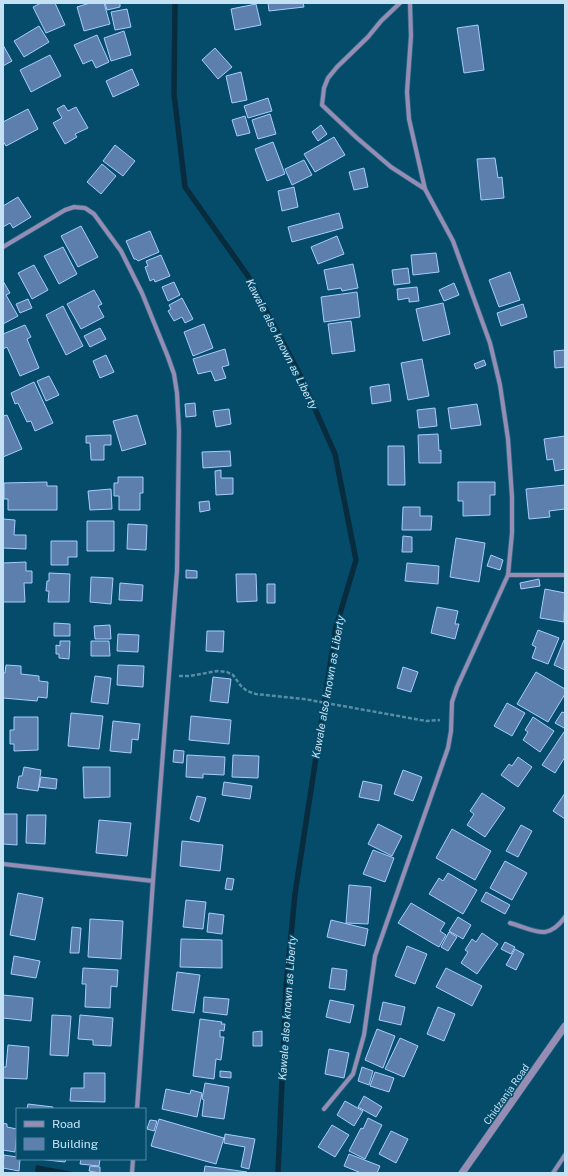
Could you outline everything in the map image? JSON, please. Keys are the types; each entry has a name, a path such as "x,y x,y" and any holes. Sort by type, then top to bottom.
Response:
{"street":[{"path":"400,3 381,21 368,37 337,67 328,78 324,88 322,105 346,129 390,167 425,189"},
{"path":"324,1109 353,1074 364,1035 375,956 448,748 451,731 450,717 456,687 508,575 512,533 512,497 508,439 500,384 490,343 453,241 425,189 409,119 407,92 411,36 410,3"},
{"path":"3,247 65,210 74,207 85,208 94,214 121,251 142,293 174,374 177,393 179,431 177,571 137,1108"},
{"path":"508,575 565,575"},
{"path":"3,864 153,881"},
{"path":"510,923 544,933 553,929 565,917"},
{"name":"Chidzanja Road","path":"462,1173 565,1026"},
{"path":"553,1173 565,1155"},
{"path":"132,1173 133,1160"}],"path":[{"path":"169,676 190,676 217,671 227,672 233,675 241,686 247,691 256,694 304,699 426,721 438,721 450,717"}],"water":[{"path":"36,1165 79,1173 35,1173"}],"building":[{"path":"41,3 55,3 65,25 46,33 33,7"},
{"path":"90,3 104,3 110,24 84,31 77,7"},
{"path":"105,3 120,3 120,7 107,10"},
{"path":"268,3 303,3 304,7 269,11"},
{"path":"256,4 261,25 235,30 231,9"},
{"path":"127,9 131,27 115,30 111,12"},
{"path":"478,25 484,70 464,73 457,28"},
{"path":"39,26 49,42 24,57 14,41"},
{"path":"124,31 131,55 111,61 104,38"},
{"path":"97,35 109,62 96,68 92,60 83,64 74,45"},
{"path":"3,45 12,61 3,66"},
{"path":"215,48 232,67 218,79 202,60"},
{"path":"50,55 61,76 31,92 20,70"},
{"path":"132,69 139,85 113,97 106,81"},
{"path":"241,72 247,100 232,103 226,76"},
{"path":"268,98 272,111 248,118 244,106"},
{"path":"64,105 68,111 76,107 88,128 75,134 77,137 65,144 53,123 62,118 57,109"},
{"path":"28,109 38,129 6,146 3,141 3,122"},
{"path":"270,114 276,134 258,139 252,120"},
{"path":"245,116 250,133 237,136 232,120"},
{"path":"321,125 327,134 318,141 312,132"},
{"path":"334,137 345,155 315,172 304,154"},
{"path":"273,142 285,174 267,181 255,149"},
{"path":"115,145 135,161 123,176 103,161"},
{"path":"495,158 498,178 502,177 504,198 481,200 477,159"},
{"path":"304,160 312,175 292,185 285,169"},
{"path":"102,164 116,176 101,194 87,182"},
{"path":"364,168 368,187 354,190 349,172"},
{"path":"294,187 298,207 282,211 278,191"},
{"path":"18,197 31,217 13,228 10,223 3,227 3,206"},
{"path":"339,213 343,228 292,242 288,227"},
{"path":"81,226 98,257 78,267 61,236"},
{"path":"150,231 159,252 138,261 134,259 126,241"},
{"path":"337,236 344,254 318,264 311,247"},
{"path":"63,247 77,274 59,284 44,256"},
{"path":"436,253 439,272 413,275 411,255"},
{"path":"161,255 170,276 155,282 154,279 150,281 145,267 148,266 146,261"},
{"path":"353,264 358,288 342,291 341,288 328,290 324,270"},
{"path":"34,265 48,290 32,299 18,273"},
{"path":"408,268 410,283 394,285 392,270"},
{"path":"510,272 520,300 499,307 489,280"},
{"path":"3,281 10,293 6,295 18,316 3,324"},
{"path":"174,282 180,295 168,301 162,287"},
{"path":"454,283 459,295 444,301 439,290"},
{"path":"417,287 419,301 409,302 409,298 398,300 397,289"},
{"path":"94,290 102,304 98,306 104,317 81,329 67,304"},
{"path":"357,292 360,317 324,322 321,297"},
{"path":"182,298 193,319 185,323 182,317 174,321 168,311 171,309 169,305"},
{"path":"28,299 32,308 20,313 16,304"},
{"path":"443,303 450,334 423,341 416,309"},
{"path":"523,304 527,317 501,326 497,313"},
{"path":"63,306 83,346 66,355 46,315"},
{"path":"351,321 355,351 332,354 328,324"},
{"path":"204,324 213,348 193,356 184,332"},
{"path":"25,325 31,337 27,339 39,368 20,376 7,347 3,349 3,334"},
{"path":"100,328 106,339 90,347 84,336"},
{"path":"225,349 229,365 222,367 226,378 215,381 211,371 198,374 193,359"},
{"path":"565,350 565,367 555,368 554,351"},
{"path":"106,355 114,372 100,378 93,361"},
{"path":"422,359 429,396 408,400 401,363"},
{"path":"484,360 486,365 476,369 474,364"},
{"path":"49,376 59,395 46,401 37,381"},
{"path":"34,382 53,423 35,431 31,421 27,422 18,403 15,404 11,393"},
{"path":"389,384 391,401 372,404 370,387"},
{"path":"195,403 196,416 186,417 185,404"},
{"path":"477,404 481,425 451,429 448,408"},
{"path":"435,408 437,426 419,428 417,410"},
{"path":"229,409 231,424 216,427 213,411"},
{"path":"7,415 22,449 3,457 3,416"},
{"path":"137,415 146,444 122,451 113,421"},
{"path":"438,434 439,451 441,450 441,463 419,463 418,435"},
{"path":"111,435 111,445 104,445 104,460 91,460 90,443 86,443 86,436"},
{"path":"565,436 565,469 555,471 553,459 547,460 544,439"},
{"path":"388,446 404,446 405,485 388,485"},
{"path":"230,451 231,466 203,468 202,452"},
{"path":"221,470 221,478 233,478 233,494 216,495 215,471"},
{"path":"118,477 143,477 143,493 140,493 140,510 119,510 119,496 114,496 114,483 118,483"},
{"path":"47,482 47,486 57,486 57,510 8,510 8,499 4,499 4,483"},
{"path":"458,482 495,482 495,495 490,495 490,515 463,516 463,501 458,501"},
{"path":"565,485 565,509 549,511 550,517 529,519 526,489"},
{"path":"111,489 112,509 90,510 88,491"},
{"path":"209,501 210,510 200,512 199,502"},
{"path":"403,507 420,507 420,516 432,516 431,530 402,530"},
{"path":"3,519 15,520 14,535 26,535 26,549 3,548"},
{"path":"87,521 114,521 114,551 87,551"},
{"path":"128,524 147,525 146,550 127,549"},
{"path":"403,536 412,537 412,552 402,552"},
{"path":"456,538 485,543 479,582 450,577"},
{"path":"51,541 77,541 77,557 68,557 68,565 51,565"},
{"path":"491,555 503,560 500,570 487,566"},
{"path":"26,562 26,571 32,571 32,583 24,583 25,602 3,602 3,563"},
{"path":"407,563 439,566 438,584 405,581"},
{"path":"186,570 197,571 197,578 186,578"},
{"path":"49,573 70,574 69,602 48,602 49,591 46,591 47,581 49,581"},
{"path":"236,574 256,574 257,601 237,602"},
{"path":"91,577 113,578 111,604 90,602"},
{"path":"539,579 540,586 521,589 520,583"},
{"path":"120,583 143,585 142,601 119,600"},
{"path":"267,584 275,584 275,603 267,603"},
{"path":"545,589 565,593 564,622 540,618"},
{"path":"437,607 458,611 455,624 459,624 455,639 431,633"},
{"path":"54,623 70,624 70,636 54,636"},
{"path":"110,625 111,639 95,639 94,626"},
{"path":"538,630 559,638 548,664 532,658 536,647 532,645"},
{"path":"207,631 224,631 223,652 206,651"},
{"path":"118,634 139,635 138,652 117,651"},
{"path":"565,640 565,670 554,665"},
{"path":"60,641 70,641 69,659 59,658 59,654 56,654 56,645 60,646"},
{"path":"91,641 109,641 110,656 91,656"},
{"path":"6,665 21,666 21,674 39,676 39,681 48,682 47,698 38,697 37,701 3,698 3,673 5,673"},
{"path":"118,665 144,666 143,687 117,685"},
{"path":"403,667 418,672 411,692 397,688"},
{"path":"536,672 565,689 565,694 548,722 517,704"},
{"path":"95,676 111,678 108,704 91,702"},
{"path":"213,677 231,679 228,703 210,701"},
{"path":"507,703 525,713 512,736 494,726"},
{"path":"562,712 565,713 564,728 555,723"},
{"path":"71,713 103,716 99,749 68,746"},
{"path":"191,716 231,720 229,744 189,740"},
{"path":"14,717 38,717 38,750 14,751 14,744 10,744 10,730 14,730"},
{"path":"533,717 554,731 540,752 523,740 528,732 525,730"},
{"path":"113,721 140,724 138,740 132,739 131,753 110,751"},
{"path":"564,732 565,757 555,773 542,765"},
{"path":"174,750 184,751 183,763 173,762"},
{"path":"187,755 225,757 224,775 203,774 203,778 186,777"},
{"path":"233,755 259,756 258,778 232,777"},
{"path":"518,757 532,767 518,787 501,775 509,764 512,766"},
{"path":"24,767 41,770 38,791 17,788 19,776 22,776"},
{"path":"83,767 110,767 110,797 84,798"},
{"path":"403,770 422,777 413,801 394,794"},
{"path":"41,777 57,779 56,789 39,787"},
{"path":"363,781 382,785 379,801 359,797"},
{"path":"224,782 252,786 250,799 222,795"},
{"path":"482,793 505,808 485,837 467,825 474,814 470,811"},
{"path":"565,793 565,819 553,811"},
{"path":"197,796 206,798 199,822 190,819"},
{"path":"3,814 17,814 17,845 3,844"},
{"path":"27,815 46,815 45,844 26,843"},
{"path":"99,820 131,823 127,856 96,853"},
{"path":"378,824 402,836 392,856 368,844"},
{"path":"521,825 532,831 518,857 506,851"},
{"path":"452,829 491,851 475,880 436,858"},
{"path":"182,841 223,845 220,871 180,866"},
{"path":"373,850 394,858 385,882 363,874"},
{"path":"505,861 527,873 512,900 490,888"},
{"path":"448,873 477,890 463,914 429,894 439,878 443,881"},
{"path":"227,878 234,879 232,890 225,889"},
{"path":"349,885 371,887 368,924 346,923"},
{"path":"486,892 510,905 505,914 481,901"},
{"path":"18,893 43,898 35,940 10,935"},
{"path":"186,900 206,902 203,929 183,927"},
{"path":"411,903 445,923 440,931 446,935 439,947 398,923"},
{"path":"209,913 224,915 222,934 207,932"},
{"path":"458,917 471,925 463,939 449,931"},
{"path":"90,919 123,921 121,959 88,957"},
{"path":"331,920 368,929 365,946 327,937"},
{"path":"72,927 81,928 79,953 70,953"},
{"path":"449,932 457,937 448,951 441,947"},
{"path":"482,933 498,944 477,974 461,963 468,952 465,950 472,939 476,942"},
{"path":"181,939 222,940 222,968 180,967"},
{"path":"505,942 515,947 511,954 501,949"},
{"path":"407,946 427,954 415,984 395,976"},
{"path":"515,949 524,954 516,970 506,965"},
{"path":"14,956 40,961 36,978 11,974"},
{"path":"83,968 118,970 117,987 111,986 110,1008 85,1007 86,984 82,984"},
{"path":"332,968 347,970 345,990 329,988"},
{"path":"446,968 482,986 472,1006 436,987"},
{"path":"177,972 200,975 194,1013 172,1010"},
{"path":"3,995 33,998 31,1021 3,1018"},
{"path":"204,997 229,999 227,1015 203,1012"},
{"path":"330,1000 354,1005 350,1023 326,1017"},
{"path":"383,1002 405,1007 401,1025 379,1020"},
{"path":"438,1007 455,1014 444,1041 427,1034"},
{"path":"52,1015 71,1016 68,1056 50,1055"},
{"path":"80,1015 113,1018 111,1046 93,1045 93,1040 78,1039"},
{"path":"200,1019 222,1022 221,1024 225,1024 224,1031 220,1030 220,1037 224,1037 221,1060 216,1059 214,1079 193,1076"},
{"path":"377,1029 395,1036 383,1068 365,1060"},
{"path":"262,1031 262,1046 253,1046 253,1032"},
{"path":"400,1038 418,1046 404,1077 385,1069"},
{"path":"8,1045 29,1047 27,1079 3,1078 3,1067 6,1067"},
{"path":"329,1049 349,1053 344,1078 325,1074"},
{"path":"362,1067 373,1071 369,1085 358,1081"},
{"path":"220,1071 231,1072 231,1078 220,1077"},
{"path":"375,1072 394,1078 389,1092 370,1086"},
{"path":"84,1073 105,1073 105,1102 70,1101 71,1088 84,1088"},
{"path":"205,1083 229,1087 224,1119 202,1116 204,1100 202,1099"},
{"path":"166,1089 190,1094 191,1090 202,1093 197,1117 162,1109"},
{"path":"364,1096 382,1107 376,1117 358,1107"},
{"path":"345,1101 363,1111 354,1126 337,1115"},
{"path":"28,1104 53,1107 53,1108 27,1108"},
{"path":"368,1118 382,1125 365,1159 349,1151"},
{"path":"159,1119 224,1138 216,1164 151,1146"},
{"path":"150,1120 157,1121 154,1131 147,1129"},
{"path":"3,1123 7,1124 7,1127 16,1129 16,1140 15,1152 3,1150"},
{"path":"332,1125 349,1135 335,1157 318,1147"},
{"path":"391,1131 408,1139 396,1163 379,1154"},
{"path":"225,1134 255,1139 249,1169 241,1167 245,1147 224,1143"},
{"path":"349,1154 380,1166 377,1173 361,1173 344,1166"},
{"path":"4,1155 16,1157 16,1160 20,1160 19,1171 3,1168"},
{"path":"47,1160 66,1160 65,1162"},
{"path":"81,1160 100,1160 99,1166 80,1164"},
{"path":"90,1166 100,1167 100,1173 89,1171"},
{"path":"205,1166 247,1172 247,1173 204,1173"}],"waterway":[{"name":"Kawale also known as Liberty","path":"175,3 174,94 185,187 248,276 300,375 335,454 356,560 336,627 295,894 286,988 278,1173"}]}
